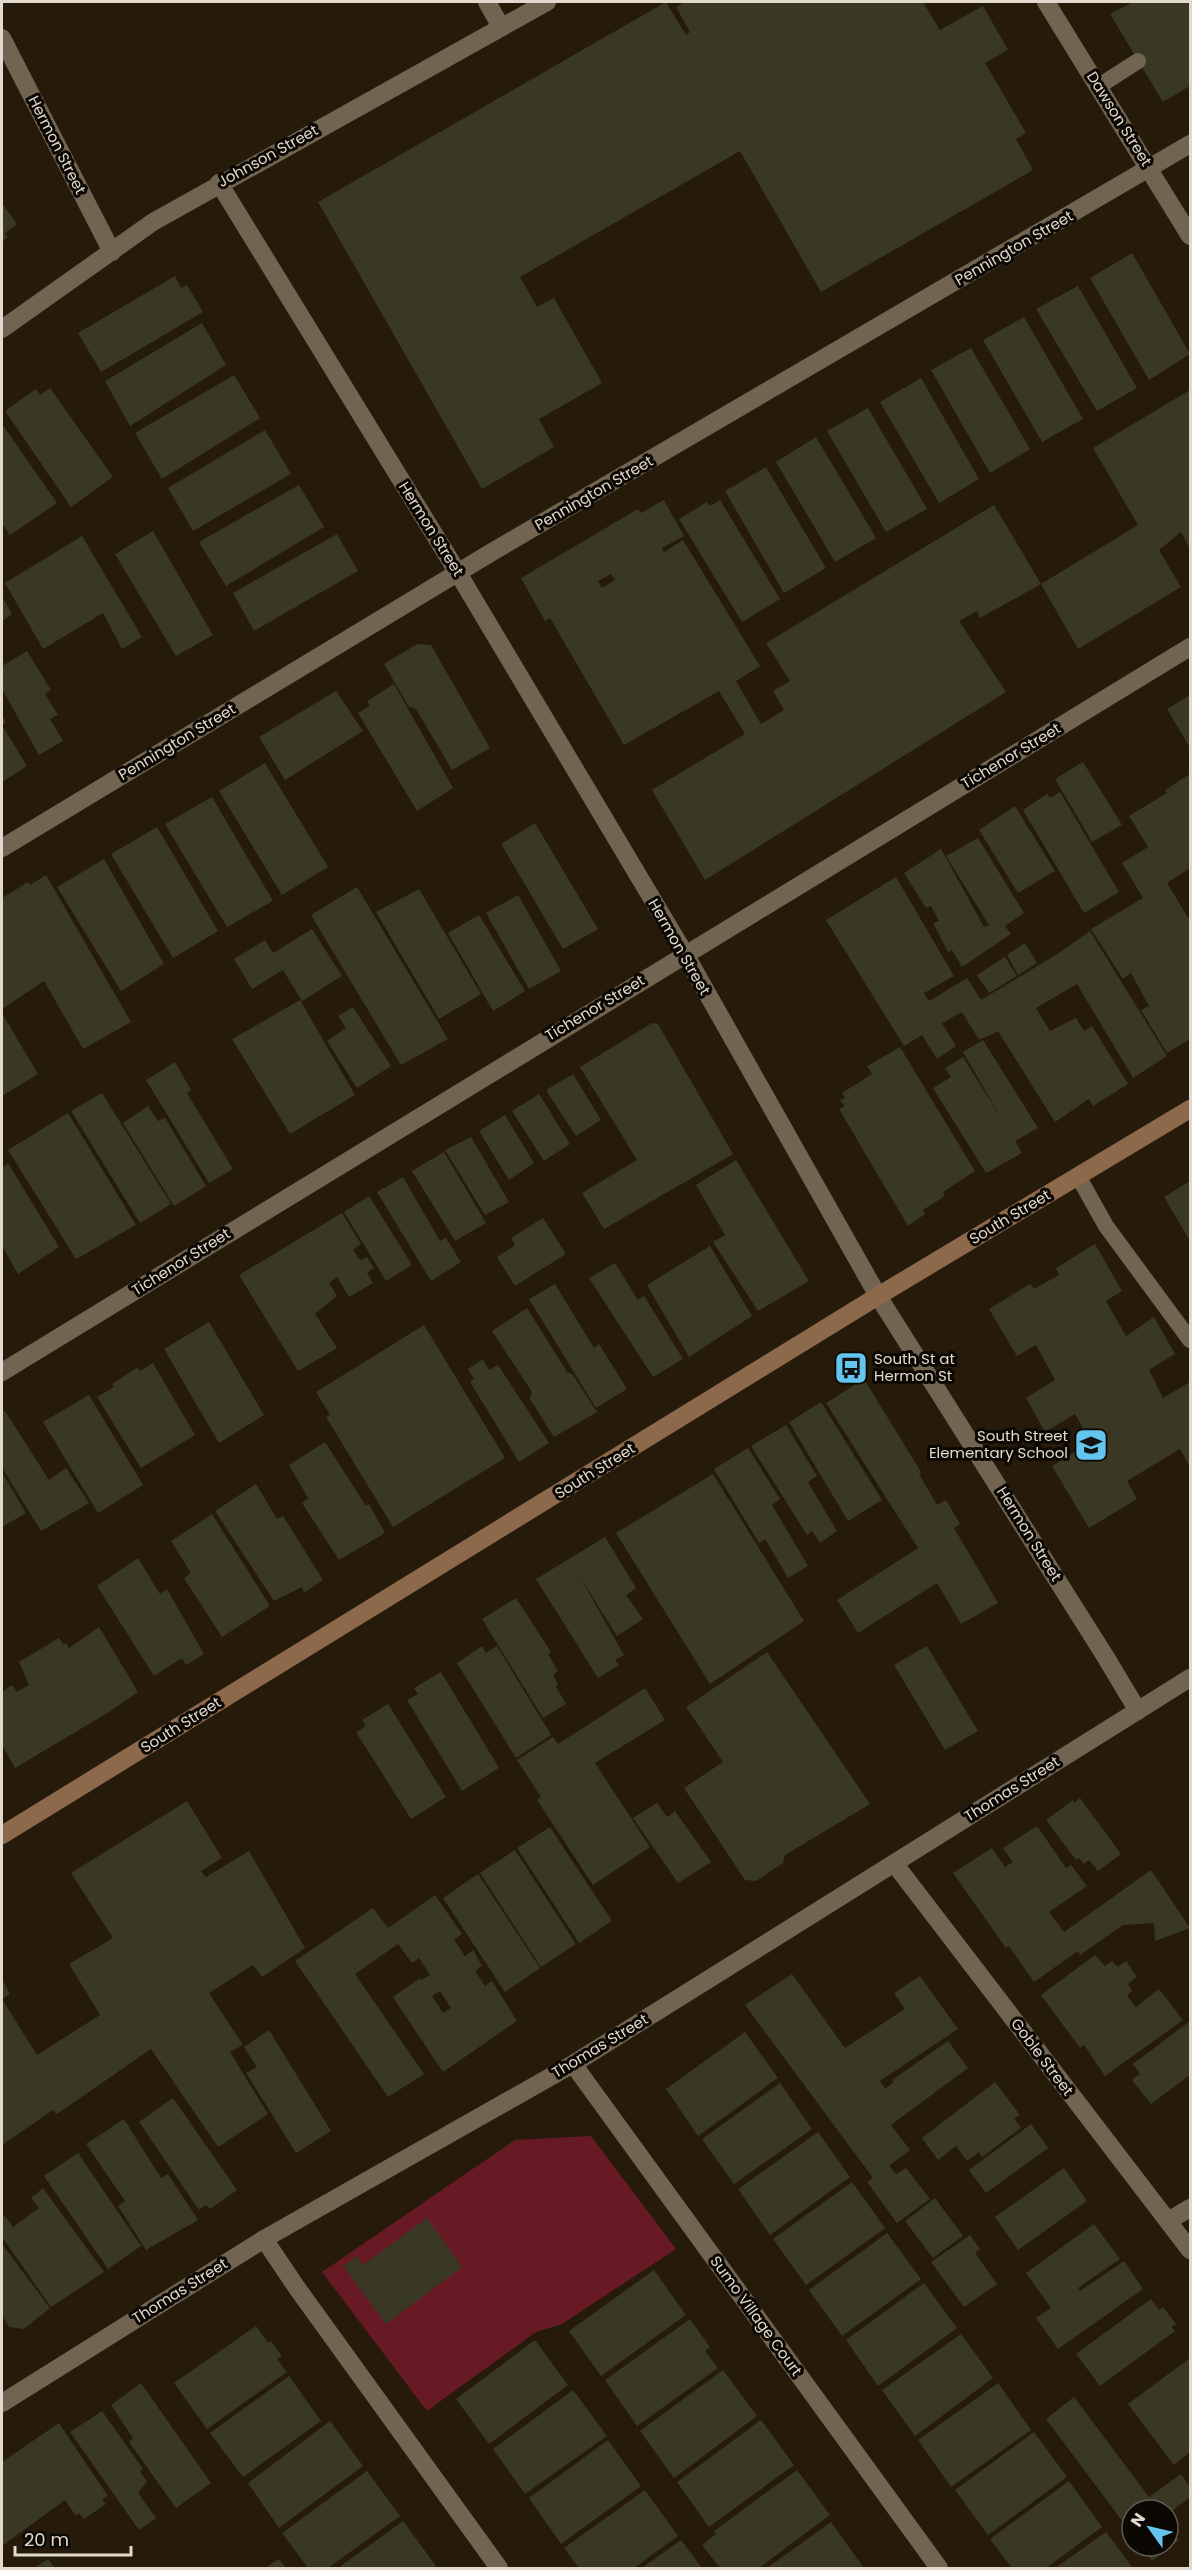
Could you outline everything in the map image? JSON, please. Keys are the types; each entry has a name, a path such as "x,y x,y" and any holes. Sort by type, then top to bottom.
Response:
{"main road":[{"name":"South Street","path":"2,1835 878,1296 1191,1109"}],"street":[{"path":"487,2 501,27"},
{"name":"Johnson Street","path":"2,329 153,222 219,183 547,2"},
{"name":"Dawson Street","path":"1046,2 1191,236"},
{"name":"Hermon Street","path":"2,38 112,252"},
{"name":"Pennington Street","path":"2,848 458,573 1191,144"},
{"name":"Hermon Street","path":"219,183 458,573 685,954 878,1296 1138,1711"},
{"name":"Tichenor Street","path":"2,1372 1191,647"},
{"name":"Thomas Street","path":"2,2403 264,2239 573,2064 1191,1678"},
{"name":"Goble Street","path":"894,1863 1191,2250"},
{"name":"Sumo Village Court","path":"573,2064 939,2568"},
{"path":"1168,2221 1191,2208"},
{"path":"264,2239 499,2568"}],"lane":[{"path":"1099,86 1138,61"},
{"path":"1078,1176 1106,1226 1191,1340"}],"shaded area":[{"path":"591,2136 676,2249 562,2324 536,2332 427,2411 322,2272 515,2140"}],"building":[{"path":"666,2 686,35 690,32 676,7 684,2 923,2 940,30 983,6 1008,50 985,63 1026,133 1016,139 1033,170 821,292 740,151 520,277 537,307 554,298 602,383 539,419 554,447 482,489 318,202"},
{"path":"1133,2 1190,2 1190,86 1163,102 1110,14"},
{"path":"2,203 17,224 5,233 8,237 2,242"},
{"path":"1132,253 1190,354 1149,380 1090,278"},
{"path":"175,276 181,288 187,285 203,312 101,372 78,333"},
{"path":"1078,286 1137,388 1097,411 1036,309"},
{"path":"1024,317 1083,419 1042,442 983,340"},
{"path":"202,323 226,365 130,426 105,381"},
{"path":"971,348 1030,449 990,473 931,370"},
{"path":"234,375 260,418 162,479 135,433"},
{"path":"921,378 979,479 939,503 880,402"},
{"path":"50,388 113,477 71,507 5,411 36,389 40,395"},
{"path":"1190,390 1190,549 1181,532 1159,550 1181,587 1078,649 1041,584 1138,525 1093,448"},
{"path":"868,408 927,509 886,532 827,431"},
{"path":"2,424 57,503 10,535 2,523"},
{"path":"265,430 291,474 193,531 168,488"},
{"path":"816,437 876,538 835,562 776,462"},
{"path":"766,467 826,568 784,593 725,491"},
{"path":"299,485 324,527 226,586 199,542"},
{"path":"664,500 684,536 662,548 664,552 683,540 760,666 736,681 761,724 784,710 773,691 790,681 766,643 994,505 1041,584 980,618 977,611 959,621 1006,692 705,880 652,790 745,734 719,691 624,745 550,618 545,621 521,578 638,509 641,513","holes":["611,574 615,580 602,588 598,581"]},
{"path":"720,500 780,599 742,622 679,519 707,502 710,506"},
{"path":"153,531 213,635 176,656 115,554"},
{"path":"337,534 358,571 254,631 233,593"},
{"path":"82,536 142,637 122,649 103,613 43,649 5,583"},
{"path":"2,596 12,614 2,621"},
{"path":"417,644 431,645 490,748 452,770 416,709 409,707 384,664"},
{"path":"27,651 51,690 45,694 58,715 50,719 63,741 39,755 2,689 2,666"},
{"path":"394,684 453,788 417,811 358,713 370,706 367,701"},
{"path":"336,691 363,731 285,780 259,737"},
{"path":"1190,695 1190,748 1167,709"},
{"path":"2,725 27,766 2,782"},
{"path":"1083,762 1122,825 1092,842 1055,779"},
{"path":"265,763 328,867 282,895 219,791"},
{"path":"1190,774 1190,868 1167,883 1189,919 1190,1039 1167,1053 1141,1010 1149,1006 1131,973 1123,979 1091,929 1143,898 1122,863 1148,847 1129,816 1167,793 1165,790"},
{"path":"1060,792 1119,892 1084,913 1023,810 1047,794 1050,798"},
{"path":"212,797 273,901 227,927 165,824"},
{"path":"1015,806 1055,871 1018,893 979,830"},
{"path":"535,823 598,929 563,949 501,844"},
{"path":"157,827 218,931 173,958 111,854"},
{"path":"978,838 1024,913 1005,926 1011,934 962,967 952,950 948,952 933,923 939,921 931,906 926,908 904,873 941,849 984,927 989,925 946,856"},
{"path":"104,859 164,964 121,991 57,887"},
{"path":"46,875 131,1022 83,1049 44,981 2,1009 2,898 28,882 30,885"},
{"path":"896,877 954,976 924,993 929,1001 967,978 981,1000 1059,953 1090,931 1167,1056 1133,1078 1077,984 1036,1008 1050,1031 1076,1018 1084,1031 1092,1026 1128,1084 1093,1106 1089,1099 1055,1122 998,1031 979,1040 962,1012 942,1023 956,1046 937,1059 922,1035 904,1046 826,920"},
{"path":"357,887 448,1039 401,1065 311,915"},
{"path":"419,889 481,994 439,1019 376,912"},
{"path":"518,895 561,971 529,989 486,913"},
{"path":"479,915 525,991 493,1011 448,933"},
{"path":"312,929 342,976 302,1001 283,970 252,989 234,959 265,940 273,953"},
{"path":"1025,943 1037,963 1018,975 1007,955"},
{"path":"1005,957 1017,976 989,993 977,975"},
{"path":"300,1000 355,1095 290,1134 232,1039"},
{"path":"353,1007 391,1066 357,1088 327,1041 346,1028 338,1016"},
{"path":"2,1013 38,1074 2,1096"},
{"path":"652,1023 658,1024 733,1154 604,1229 582,1193 637,1160 580,1067"},
{"path":"983,1040 1038,1128 1015,1141 1022,1153 986,1173 933,1088 951,1077 945,1068 963,1057 1003,1121 963,1052"},
{"path":"900,1047 975,1171 943,1192 945,1196 923,1210 925,1214 908,1226 839,1109 845,1106 840,1100 845,1098 842,1093 872,1074 867,1066"},
{"path":"175,1062 191,1090 187,1093 233,1169 209,1183 146,1080"},
{"path":"573,1074 601,1120 576,1136 546,1090"},
{"path":"102,1093 171,1204 140,1223 71,1111"},
{"path":"539,1094 570,1144 544,1161 512,1111"},
{"path":"148,1106 158,1121 165,1118 206,1186 174,1206 123,1123"},
{"path":"68,1113 136,1225 76,1259 8,1150"},
{"path":"505,1115 534,1163 509,1180 479,1131"},
{"path":"471,1137 509,1202 485,1215 445,1150"},
{"path":"444,1152 486,1223 455,1241 412,1171"},
{"path":"736,1160 809,1281 758,1311 713,1242 725,1235 696,1185"},
{"path":"8,1163 59,1247 18,1274 2,1246 2,1168"},
{"path":"403,1177 440,1241 446,1238 461,1262 431,1281 377,1192"},
{"path":"1190,1181 1190,1241 1164,1197"},
{"path":"369,1196 412,1265 386,1281 344,1212"},
{"path":"342,1213 361,1244 353,1250 360,1260 367,1257 374,1268 367,1273 373,1283 349,1297 337,1277 329,1283 337,1296 315,1314 337,1348 298,1371 239,1275"},
{"path":"543,1218 566,1254 515,1286 497,1257 515,1245 511,1238"},
{"path":"1095,1244 1122,1291 1106,1301 1126,1336 1154,1317 1175,1354 1149,1370 1163,1398 1190,1382 1190,1467 1180,1449 1127,1481 1137,1499 1089,1528 1052,1466 1091,1442 1075,1414 1045,1432 1026,1398 1055,1380 1036,1345 1017,1356 989,1309 1030,1284 1034,1289 1059,1275 1056,1268"},
{"path":"710,1246 752,1316 689,1357 647,1285"},
{"path":"615,1263 638,1300 644,1296 683,1359 653,1377 589,1278"},
{"path":"555,1284 594,1348 599,1344 627,1389 596,1408 529,1299"},
{"path":"527,1308 567,1372 573,1375 597,1412 554,1437 530,1399 532,1392 492,1331"},
{"path":"209,1322 264,1415 219,1443 164,1349"},
{"path":"424,1325 505,1458 393,1527 326,1417 330,1415 316,1392"},
{"path":"483,1359 489,1370 498,1365 549,1443 519,1462 470,1382 474,1379 468,1369"},
{"path":"153,1363 195,1435 141,1468 97,1397 114,1387 112,1384 138,1367 140,1371"},
{"path":"864,1379 921,1472 919,1474 937,1505 946,1500 960,1524 954,1528 998,1603 961,1624 937,1583 858,1633 837,1600 918,1548 826,1403"},
{"path":"89,1395 143,1485 98,1513 43,1422"},
{"path":"821,1402 882,1500 848,1521 789,1422"},
{"path":"5,1411 49,1480 66,1468 89,1503 41,1531 2,1468 2,1413"},
{"path":"786,1425 817,1476 808,1482 837,1531 820,1543 812,1531 807,1535 751,1446"},
{"path":"325,1442 366,1506 369,1504 385,1533 339,1560 302,1503 308,1498 289,1465"},
{"path":"748,1448 780,1499 772,1505 808,1566 788,1578 765,1539 759,1543 714,1469"},
{"path":"2,1472 26,1513 2,1527"},
{"path":"713,1474 804,1621 710,1684 616,1533"},
{"path":"256,1484 277,1519 283,1516 323,1580 304,1593 302,1587 274,1601 215,1511"},
{"path":"212,1514 270,1606 222,1637 184,1578 191,1573 171,1541"},
{"path":"605,1537 636,1588 626,1595 643,1619 617,1636 580,1577 624,1655 615,1660 619,1665 598,1678 536,1579"},
{"path":"138,1558 160,1594 167,1589 204,1654 186,1665 182,1658 154,1676 97,1586"},
{"path":"516,1598 551,1652 548,1654 558,1671 553,1675 558,1684 556,1687 566,1704 543,1718 482,1619"},
{"path":"99,1627 138,1692 15,1768 2,1745 2,1692 12,1685 17,1692 29,1685 19,1662 59,1638 69,1648"},
{"path":"482,1646 486,1653 497,1646 551,1735 516,1758 457,1663"},
{"path":"927,1646 978,1731 945,1750 894,1665"},
{"path":"767,1652 870,1804 785,1855 783,1863 756,1881 745,1880 684,1788 723,1762 686,1707"},
{"path":"441,1672 499,1768 462,1791 407,1700 418,1694 414,1688"},
{"path":"645,1688 665,1720 595,1763 650,1847 593,1885 537,1800 541,1797 517,1760 553,1737 558,1744"},
{"path":"388,1704 446,1797 411,1819 356,1732 366,1726 362,1720"},
{"path":"1080,1798 1121,1854 1098,1871 1089,1860 1084,1864 1079,1858 1076,1860 1046,1820 1073,1800 1074,1803"},
{"path":"187,1801 222,1858 201,1871 206,1877 249,1851 305,1948 262,1977 253,1965 209,1993 243,2045 230,2052 268,2114 218,2147 151,2049 57,2114 53,2110 2,2145 2,1999 37,2055 100,2015 69,1964 113,1938 71,1873"},
{"path":"657,1803 667,1817 675,1811 711,1862 678,1883 633,1818"},
{"path":"1037,1826 1066,1868 1071,1865 1087,1886 1049,1912 1064,1932 1151,1870 1190,1928 1155,1941 1154,1923 1123,1925 1080,1955 1078,1951 1034,1982 1009,1946 1006,1948 953,1873 992,1848 1005,1867 1013,1862 1003,1848"},
{"path":"550,1827 612,1921 579,1943 517,1848"},
{"path":"515,1850 576,1944 541,1967 480,1873"},
{"path":"478,1874 540,1968 505,1992 443,1898"},
{"path":"435,1895 462,1934 454,1940 465,1956 473,1950 482,1966 475,1971 485,1986 492,1981 517,2021 443,2072 393,1997 420,1978 421,1980 430,1975 419,1958 412,1963 398,1944 355,1974 424,2074 388,2097 295,1961 373,1908 388,1928","holes":["440,1991 451,2008 443,2013 432,1996"]},
{"path":"1095,1955 1105,1966 1112,1961 1118,1967 1126,1961 1137,1977 1128,1984 1132,1991 1127,1996 1136,2007 1159,1989 1183,2020 1105,2076 1084,2045 1080,2048 1041,1995"},
{"path":"792,1974 845,2048 905,2009 894,1993 920,1976 958,2029 880,2081 885,2089 894,2082 892,2080 948,2041 968,2068 891,2125 910,2150 889,2166 896,2174 906,2168 930,2199 897,2223 867,2182 873,2178 745,2005"},
{"path":"2,1979 10,1994 2,1999"},
{"path":"1190,2021 1190,2075 1151,2104 1132,2080 1140,2074 1133,2064"},
{"path":"269,2030 331,2131 296,2153 246,2073 257,2067 244,2047"},
{"path":"745,2032 778,2078 698,2136 666,2089"},
{"path":"995,2082 1020,2115 1014,2118 1021,2128 982,2157 979,2152 967,2161 956,2146 938,2160 922,2138"},
{"path":"780,2083 812,2129 734,2184 702,2139"},
{"path":"173,2098 237,2190 210,2209 206,2205 199,2210 139,2122"},
{"path":"124,2119 161,2178 168,2174 198,2220 146,2250 118,2206 125,2201 86,2144"},
{"path":"1031,2124 1048,2148 986,2193 969,2170"},
{"path":"818,2132 850,2177 770,2235 738,2189"},
{"path":"78,2153 141,2246 108,2269 44,2176"},
{"path":"1064,2168 1087,2201 1018,2250 995,2217"},
{"path":"852,2182 885,2228 806,2285 773,2239"},
{"path":"43,2188 104,2272 51,2307 2,2237 2,2218 5,2216 13,2227 39,2208 31,2198"},
{"path":"935,2198 963,2236 933,2258 905,2221"},
{"path":"427,2218 462,2267 386,2324 343,2266 356,2256 363,2265"},
{"path":"1094,2224 1120,2259 1078,2288 1080,2291 1124,2261 1143,2289 1058,2349 1036,2318 1051,2308 1026,2273"},
{"path":"887,2233 921,2279 842,2336 809,2290"},
{"path":"970,2235 980,2249 975,2253 997,2284 964,2307 931,2262"},
{"path":"2,2244 50,2308 24,2329 9,2327 2,2316"},
{"path":"654,2270 686,2315 601,2376 569,2331"},
{"path":"924,2283 957,2328 878,2386 846,2340"},
{"path":"1151,2299 1159,2310 1163,2307 1176,2324 1171,2327 1175,2331 1100,2386 1076,2354"},
{"path":"690,2319 710,2347 705,2351 718,2368 637,2426 605,2380"},
{"path":"256,2326 268,2343 271,2341 282,2356 277,2359 287,2372 207,2429 174,2383"},
{"path":"961,2334 993,2378 915,2436 882,2390"},
{"path":"535,2340 568,2385 489,2444 456,2399"},
{"path":"1190,2358 1190,2452 1174,2465 1128,2404"},
{"path":"723,2370 757,2416 674,2478 640,2431"},
{"path":"289,2376 321,2421 243,2477 210,2433"},
{"path":"141,2383 211,2483 176,2508 129,2442 133,2438 111,2405"},
{"path":"998,2383 1031,2430 951,2487 918,2440"},
{"path":"573,2390 607,2436 525,2494 493,2449"},
{"path":"1074,2397 1149,2497 1181,2474 1190,2487 1190,2497 1180,2505 1180,2498 1120,2498 1120,2518 1046,2419"},
{"path":"102,2411 143,2469 140,2472 147,2481 138,2493 156,2518 139,2530 70,2432"},
{"path":"761,2420 794,2465 709,2527 677,2482"},
{"path":"330,2421 363,2466 279,2528 248,2483"},
{"path":"59,2423 108,2496 102,2499 106,2504 84,2519 79,2513 76,2516 65,2500 2,2546 2,2462"},
{"path":"1034,2432 1067,2477 988,2535 955,2490"},
{"path":"608,2440 641,2486 561,2544 529,2498"},
{"path":"797,2470 830,2515 759,2568 720,2568 702,2545 716,2534 714,2531"},
{"path":"367,2471 400,2516 328,2568 308,2568 282,2533"},
{"path":"1069,2481 1102,2527 1046,2568 1012,2568 990,2539"},
{"path":"645,2490 678,2536 634,2568 579,2568 564,2548"},
{"path":"403,2521 436,2566 433,2568 338,2568"},
{"path":"831,2522 864,2568 767,2568"},
{"path":"1106,2532 1120,2551 1120,2558 1126,2558 1133,2568 1055,2568"},
{"path":"681,2540 702,2568 642,2568"},
{"path":"48,2559 55,2568 34,2568"},
{"path":"279,2559 286,2568 265,2568"}],"place":[{"name":"South St at Hermon St","path":"851,1368"},
{"name":"South Street Elementary School","path":"1091,1445"}]}
